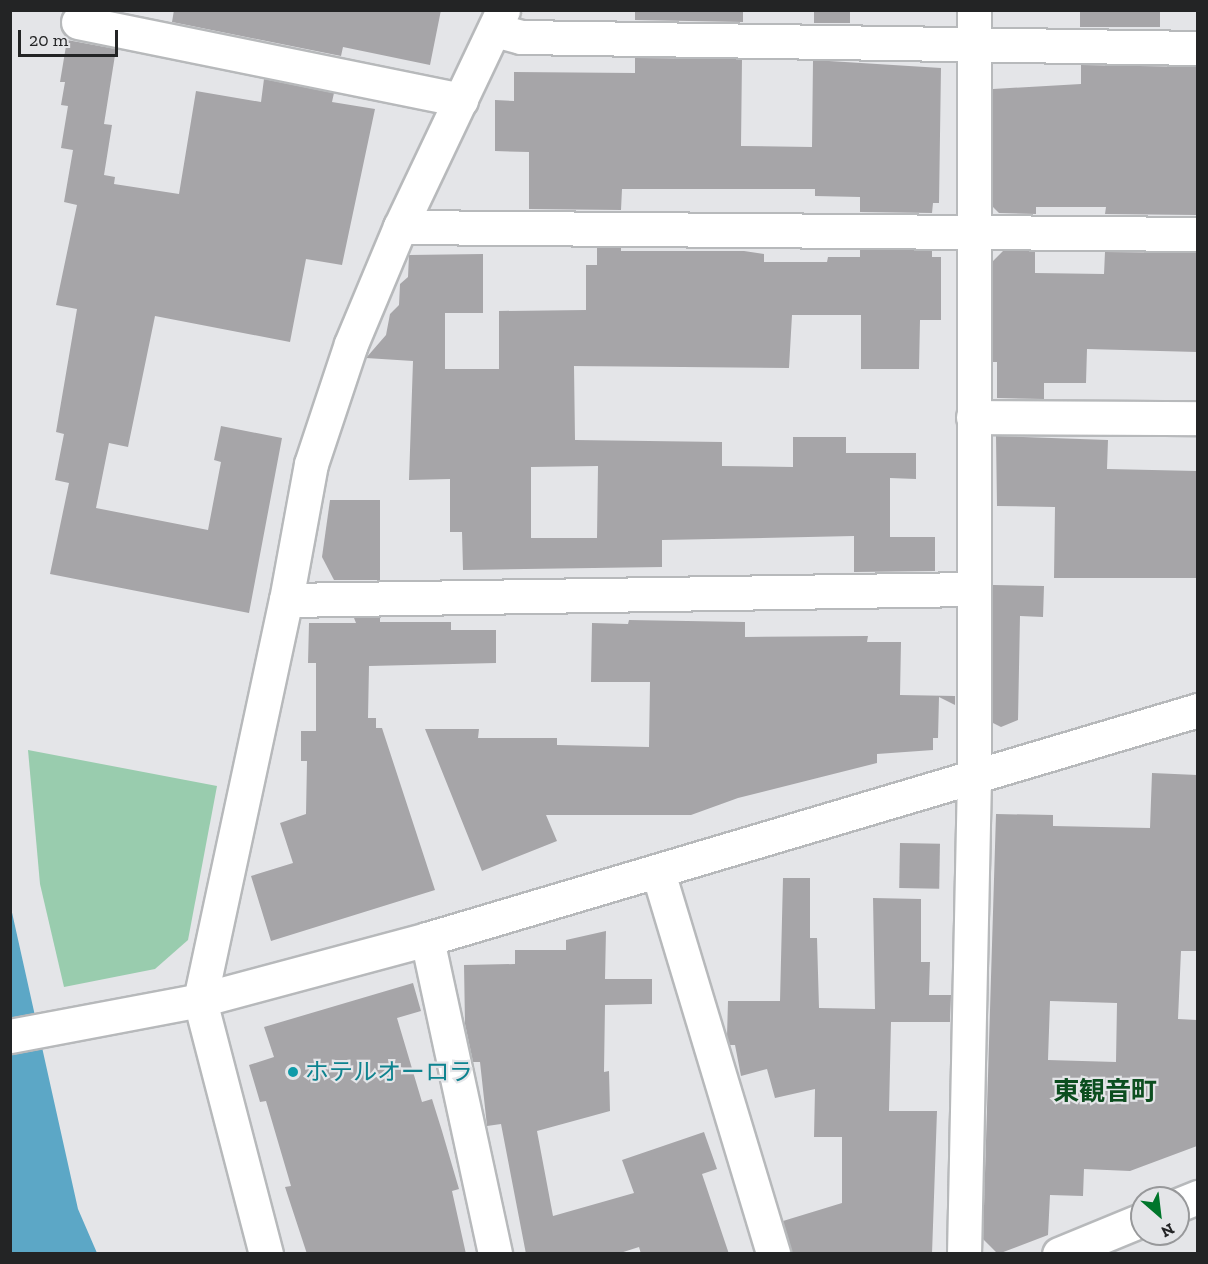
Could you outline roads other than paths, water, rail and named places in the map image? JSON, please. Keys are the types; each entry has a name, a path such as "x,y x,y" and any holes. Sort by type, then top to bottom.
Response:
{"street":[{"path":"964,1254 974,777 972,417 974,10"},
{"path":"266,1254 200,1000 286,600 311,464 351,344 400,227 499,20 521,37 1197,48"},
{"path":"78,22 461,100"},
{"path":"400,227 1197,234"},
{"path":"972,417 1197,418"},
{"path":"286,600 972,589"},
{"path":"10,1036 200,1000 428,939 1197,710"},
{"path":"658,872 773,1254"},
{"path":"428,939 495,1254"},
{"path":"1059,1254 1130,1225"}],"water":[{"path":"11,908 78,1209 97,1253 11,1254"}],"place":[{"name":"ホテルオーロラ","path":"293,1072"}],"district":[{"name":"東観音町","path":"1105,1092"}]}
